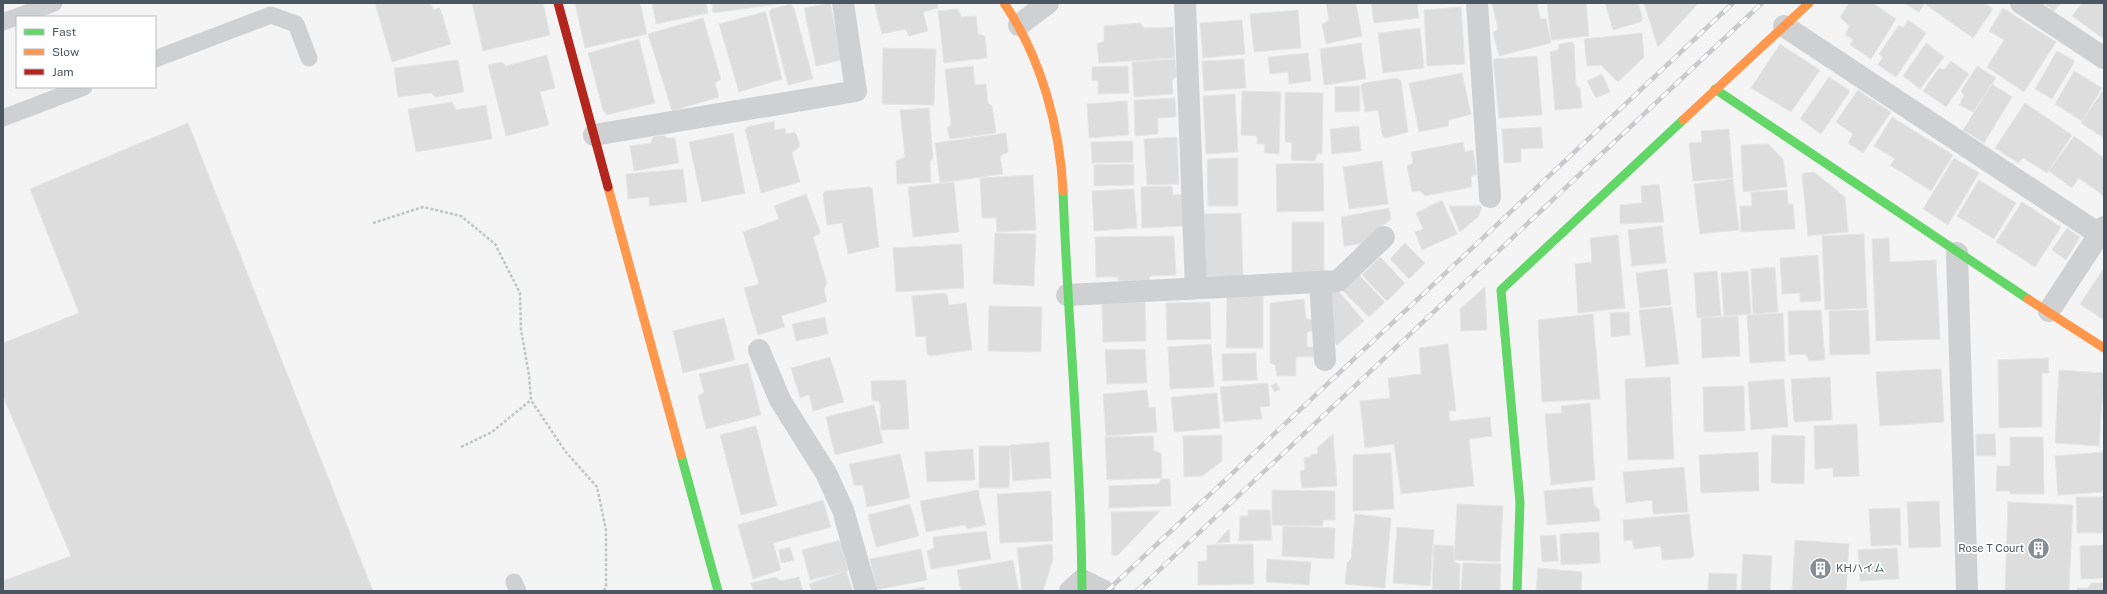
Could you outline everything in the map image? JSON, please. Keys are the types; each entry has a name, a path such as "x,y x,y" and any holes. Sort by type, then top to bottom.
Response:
{"street":[{"path":"558,3 718,591"},
{"path":"594,135 856,91 843,3"},
{"path":"1004,3 1019,25 1047,98 1057,139 1062,172 1067,295 1081,501 1078,588 1104,591"},
{"path":"1019,25 1048,3"},
{"path":"1185,3 1196,288"},
{"path":"1477,3 1490,197"},
{"path":"1517,591 1520,503 1501,290 1809,3"},
{"path":"2021,3 2104,58"},
{"path":"1784,26 2102,231 2049,311"},
{"path":"1715,89 1957,253 2049,311 2104,348"},
{"path":"1067,295 1338,281 1384,237"},
{"path":"1957,253 1967,591"},
{"path":"1320,282 1325,360"},
{"path":"758,350 780,400 826,473 844,510 866,591"}],"lane":[{"path":"19,16 54,3"},
{"path":"156,60 271,15 296,24 309,58"},
{"path":"3,22 16,17"},
{"path":"3,118 81,88"}],"path":[{"path":"373,223 423,207 461,216 495,244 520,293 521,330 529,375 531,400 565,451 596,487 606,530 606,586 604,591"},
{"path":"461,447 492,432 531,400"}],"building":[{"path":"375,3 431,3 433,10 439,8 441,11 451,44 392,62"},
{"path":"472,3 543,3 550,35 483,51"},
{"path":"575,3 640,3 647,34 585,48"},
{"path":"652,3 706,3 708,13 656,24"},
{"path":"712,3 786,3 713,13"},
{"path":"830,3 842,60 816,66 804,8"},
{"path":"874,3 937,3 938,8 923,12 928,31 909,36 905,29 882,34"},
{"path":"1326,3 1356,3 1362,36 1326,44 1322,25 1329,20"},
{"path":"1371,3 1417,3 1419,18 1374,23"},
{"path":"1492,3 1537,3 1540,18 1546,19 1551,43 1499,56 1493,33 1498,29"},
{"path":"1547,3 1586,3 1589,36 1551,40"},
{"path":"1605,3 1638,3 1643,19 1640,22 1613,30"},
{"path":"1644,3 1696,3 1696,6 1658,47"},
{"path":"1849,3 1873,3 1896,19 1871,59 1850,45 1853,39 1845,35 1849,26 1840,17"},
{"path":"1904,3 1925,3 1919,12"},
{"path":"1928,3 1984,3 1993,9 1973,38 1926,5"},
{"path":"2043,3 2061,3 2054,11"},
{"path":"2082,3 2104,3 2104,39 2072,16"},
{"path":"791,4 794,8 813,79 788,85 769,12 771,9"},
{"path":"1461,7 1465,64 1427,66 1424,10"},
{"path":"2003,8 2056,42 2024,92 1987,67 2004,40 1989,31"},
{"path":"958,9 961,17 976,16 978,34 985,36 987,58 944,63 938,11"},
{"path":"1298,10 1301,48 1254,52 1250,14"},
{"path":"764,12 766,13 782,79 739,92 719,24"},
{"path":"703,18 721,79 715,83 719,97 672,111 648,34"},
{"path":"1242,20 1245,54 1203,58 1200,23"},
{"path":"1908,20 1926,33 1896,77 1878,65 1883,57 1879,54 1899,25 1903,28"},
{"path":"1140,23 1144,28 1173,27 1175,58 1099,63 1097,44 1104,41 1104,26"},
{"path":"1420,28 1424,68 1383,73 1378,33"},
{"path":"1642,33 1644,57 1618,82 1601,65 1587,66 1584,39"},
{"path":"639,39 655,103 607,115 603,110 588,53"},
{"path":"1572,42 1574,45 1576,85 1580,88 1582,108 1555,110 1550,52 1558,50 1559,44"},
{"path":"1361,43 1366,79 1324,85 1320,49"},
{"path":"1926,43 1944,57 1920,89 1903,76"},
{"path":"1780,44 1820,70 1791,112 1751,88"},
{"path":"883,48 936,49 934,105 882,104"},
{"path":"2057,51 2075,61 2052,99 2035,89"},
{"path":"1308,53 1311,81 1289,84 1288,72 1270,74 1268,57"},
{"path":"547,55 555,88 540,92 549,125 506,136 488,65 502,62 506,66"},
{"path":"1537,56 1542,115 1499,118 1493,59"},
{"path":"1175,59 1177,76 1172,80 1173,94 1134,97 1132,62"},
{"path":"1244,59 1246,88 1204,91 1202,61"},
{"path":"458,60 464,92 435,97 431,93 398,97 394,68"},
{"path":"1951,61 1969,74 1946,107 1923,91 1939,68 1944,70"},
{"path":"973,66 975,85 986,84 988,103 992,106 996,133 950,139 947,128 951,125 945,69"},
{"path":"1128,66 1129,93 1098,94 1098,80 1092,81 1092,67"},
{"path":"1977,66 1996,78 1973,112 1959,105 1964,95 1961,91"},
{"path":"2074,71 2102,88 2082,121 2055,104"},
{"path":"1462,73 1471,114 1449,120 1448,126 1419,132 1409,83"},
{"path":"1602,74 1610,92 1596,98 1587,81"},
{"path":"1829,77 1850,91 1821,134 1800,119"},
{"path":"1397,78 1401,81 1408,132 1385,138 1382,134 1378,110 1365,112 1361,85 1364,83"},
{"path":"1992,84 2012,97 1984,143 1963,130"},
{"path":"1360,86 1360,111 1335,112 1335,87"},
{"path":"2104,89 2104,138 2081,123"},
{"path":"1858,90 1891,112 1863,153 1848,143 1853,134 1836,122"},
{"path":"1242,91 1281,92 1279,154 1264,153 1265,144 1257,144 1257,136 1241,135"},
{"path":"1285,92 1323,93 1322,154 1317,154 1315,161 1291,160 1292,143 1285,141"},
{"path":"1235,94 1238,152 1206,154 1203,96"},
{"path":"1175,98 1176,117 1158,118 1158,134 1135,136 1134,100"},
{"path":"1127,101 1129,135 1089,138 1087,104"},
{"path":"452,102 456,110 486,105 492,139 416,152 408,109"},
{"path":"2025,103 2072,135 2047,173 2023,158 2018,163 1995,148"},
{"path":"929,108 933,158 930,162 931,182 897,184 896,161 905,157 900,110"},
{"path":"1892,117 1953,155 1931,191 1890,165 1895,159 1874,146"},
{"path":"774,121 775,130 785,128 786,134 795,132 797,136 800,146 792,153 800,182 761,193 745,130 747,127"},
{"path":"188,123 373,591 3,591 3,581 71,556 3,396 3,343 79,313 30,189"},
{"path":"1359,126 1361,151 1332,154 1330,129"},
{"path":"1541,127 1543,148 1521,149 1521,162 1504,163 1502,129"},
{"path":"1729,129 1733,178 1693,181 1689,143 1702,142 1701,131"},
{"path":"733,133 745,193 702,202 689,142"},
{"path":"1006,133 1008,152 1000,156 1003,174 940,183 935,143"},
{"path":"664,135 667,138 675,138 679,163 634,171 630,146 651,143 653,137"},
{"path":"2074,136 2104,158 2104,196 2079,178 2072,188 2049,171"},
{"path":"1177,137 1179,184 1147,185 1144,139"},
{"path":"1133,141 1133,162 1092,163 1091,142"},
{"path":"1463,142 1465,152 1473,150 1477,174 1471,177 1472,187 1425,196 1420,191 1412,192 1407,166 1413,163 1411,152"},
{"path":"1768,144 1783,159 1787,187 1743,192 1741,145"},
{"path":"1238,158 1238,206 1208,206 1207,159"},
{"path":"1954,158 1979,173 1948,225 1923,209"},
{"path":"1382,161 1388,204 1349,209 1343,167"},
{"path":"1323,163 1324,211 1277,212 1276,164"},
{"path":"1134,164 1134,185 1094,186 1094,165"},
{"path":"683,169 687,202 649,206 649,197 628,199 626,174"},
{"path":"1814,172 1845,197 1848,232 1808,236 1802,175 1804,173"},
{"path":"1033,175 1036,230 997,232 996,218 982,218 980,178"},
{"path":"1733,179 1739,230 1700,234 1694,184"},
{"path":"1979,180 2016,203 1994,239 1957,216"},
{"path":"954,182 959,232 913,237 908,187"},
{"path":"1659,184 1664,222 1620,224 1620,205 1642,203 1641,186"},
{"path":"1172,186 1173,195 1184,194 1185,226 1142,228 1141,187"},
{"path":"872,188 879,247 848,254 842,223 827,225 823,194 825,191"},
{"path":"1134,189 1137,228 1094,231 1092,191"},
{"path":"1787,190 1788,204 1793,204 1795,229 1741,232 1740,206 1752,206 1751,192"},
{"path":"806,194 820,231 819,234 813,237 827,283 824,289 827,302 781,316 785,327 758,335 744,288 759,284 743,232 779,219 774,206"},
{"path":"1442,200 1457,234 1422,250 1415,232 1423,229 1416,213"},
{"path":"2022,202 2061,227 2035,267 1996,242"},
{"path":"1449,206 1482,206 1479,216 1460,232"},
{"path":"1389,208 1391,219 1369,236 1367,243 1344,246 1341,217"},
{"path":"1241,213 1243,276 1206,277 1204,214"},
{"path":"1292,222 1324,222 1324,273 1292,273"},
{"path":"1662,226 1666,263 1632,266 1628,230"},
{"path":"2067,228 2080,237 2066,260 2052,250"},
{"path":"995,233 1036,234 1034,286 993,284"},
{"path":"1864,234 1867,308 1825,310 1822,236"},
{"path":"1618,235 1625,308 1578,313 1575,264 1592,262 1590,238"},
{"path":"1174,236 1176,275 1150,276 1149,281 1119,281 1117,277 1096,277 1095,237"},
{"path":"1889,238 1890,262 1936,260 1940,339 1876,341 1872,239"},
{"path":"1405,243 1425,263 1409,279 1390,259"},
{"path":"962,244 964,288 896,292 893,248"},
{"path":"1818,255 1821,301 1800,302 1800,293 1782,294 1780,258"},
{"path":"1380,257 1405,283 1387,301 1362,275"},
{"path":"1775,267 1778,312 1753,314 1751,269"},
{"path":"2104,268 2104,320 2080,304"},
{"path":"1667,269 1671,305 1640,308 1636,273"},
{"path":"1717,271 1721,316 1697,318 1694,273"},
{"path":"1748,271 1751,314 1724,316 1721,273"},
{"path":"1356,272 1385,302 1369,317 1339,287"},
{"path":"1485,287 1487,330 1461,331 1460,309"},
{"path":"1336,288 1364,321 1337,345 1332,339 1323,300"},
{"path":"945,293 947,295 949,305 966,303 972,350 930,356 927,354 926,336 916,337 912,296"},
{"path":"1227,296 1263,296 1263,348 1226,348"},
{"path":"1304,299 1306,319 1313,320 1312,331 1307,332 1307,347 1314,347 1314,357 1296,357 1296,376 1277,376 1275,365 1270,363 1270,303"},
{"path":"1145,302 1146,341 1103,342 1102,303"},
{"path":"1210,302 1211,339 1167,340 1166,303"},
{"path":"989,306 1042,307 1041,352 988,351"},
{"path":"1672,307 1679,364 1646,367 1639,310"},
{"path":"1821,310 1825,360 1809,361 1806,354 1789,355 1788,311"},
{"path":"1868,310 1870,354 1830,355 1829,311"},
{"path":"1629,312 1630,335 1611,337 1610,313"},
{"path":"1783,313 1785,361 1750,363 1747,315"},
{"path":"1593,314 1600,399 1542,402 1538,320"},
{"path":"1738,316 1740,356 1702,358 1701,318"},
{"path":"825,317 828,334 796,341 792,324"},
{"path":"724,318 735,360 683,373 673,331"},
{"path":"1211,344 1214,387 1170,389 1168,347"},
{"path":"1448,344 1456,411 1449,411 1450,421 1490,417 1492,436 1469,439 1474,486 1401,494 1394,444 1365,448 1360,401 1390,398 1388,378 1421,374 1419,348"},
{"path":"1145,349 1147,383 1107,384 1105,350"},
{"path":"1256,353 1257,380 1223,381 1222,354"},
{"path":"830,357 844,402 813,411 809,395 800,398 791,368"},
{"path":"2048,358 2049,373 2042,373 2042,427 1999,428 1998,360"},
{"path":"748,363 761,415 706,429 698,396 704,392 699,374"},
{"path":"1941,369 1944,422 1880,426 1876,372"},
{"path":"2059,370 2104,373 2099,446 2055,443"},
{"path":"1670,377 1674,459 1628,460 1625,379"},
{"path":"1830,377 1832,420 1794,422 1791,379"},
{"path":"1784,379 1788,427 1751,430 1748,382"},
{"path":"906,380 909,429 881,430 880,402 872,400 871,381"},
{"path":"1268,383 1270,406 1260,407 1262,419 1224,422 1220,387"},
{"path":"1276,383 1280,389 1275,392 1271,386"},
{"path":"1744,386 1745,431 1704,432 1703,387"},
{"path":"1147,390 1149,408 1155,407 1157,432 1106,436 1103,394"},
{"path":"1217,393 1220,428 1174,432 1171,397"},
{"path":"1590,403 1595,480 1551,485 1545,414 1562,413 1561,406"},
{"path":"874,405 883,443 835,455 826,417"},
{"path":"1857,424 1859,476 1833,477 1833,468 1815,469 1814,426"},
{"path":"756,426 777,506 741,515 720,435"},
{"path":"1333,434 1337,486 1302,488 1300,471 1305,470 1304,458 1310,457 1312,454 1318,454 1317,448"},
{"path":"1976,434 1995,434 1996,456 1976,456"},
{"path":"1222,435 1222,461 1202,476 1184,477 1183,436"},
{"path":"1772,435 1805,436 1804,484 1771,483"},
{"path":"1153,436 1154,451 1161,453 1162,478 1107,480 1105,437"},
{"path":"2010,437 2043,437 2044,494 2010,494 2010,491 1996,491 1997,466 2010,466"},
{"path":"1049,442 1051,478 1013,481 1010,445"},
{"path":"979,446 1010,446 1009,488 979,488"},
{"path":"973,449 975,480 927,482 925,452"},
{"path":"1758,452 1759,491 1701,493 1699,455"},
{"path":"2104,452 2104,492 2058,495 2055,456"},
{"path":"1391,453 1394,509 1353,511 1353,455"},
{"path":"900,454 910,498 867,507 863,486 854,485 849,464"},
{"path":"1684,467 1688,512 1653,514 1652,500 1626,503 1623,472"},
{"path":"1161,479 1170,479 1171,506 1109,508 1109,486 1159,484"},
{"path":"1592,487 1594,505 1599,509 1600,521 1547,525 1544,491"},
{"path":"978,490 986,525 968,529 965,525 926,532 920,501"},
{"path":"1272,490 1335,491 1335,520 1323,520 1323,526 1272,525"},
{"path":"1051,491 1053,541 1000,543 997,494"},
{"path":"2076,497 2104,497 2104,533 2077,533"},
{"path":"823,500 831,527 773,543 781,570 753,579 738,525"},
{"path":"1939,501 1941,547 1909,548 1907,502"},
{"name":"Rose T Court","path":"2008,502 2073,505 2069,591 2005,591"},
{"path":"910,504 919,536 876,547 868,515"},
{"path":"1457,504 1503,506 1500,562 1454,560"},
{"path":"1900,508 1901,545 1871,546 1869,509"},
{"path":"1248,510 1270,510 1272,540 1239,541 1240,516 1248,516"},
{"path":"1160,511 1118,555 1112,555 1111,512"},
{"path":"1355,514 1391,518 1385,588 1345,584 1347,563 1351,559"},
{"path":"1689,514 1694,555 1691,558 1662,560 1661,546 1634,549 1632,540 1624,541 1623,520"},
{"path":"1283,526 1335,528 1334,559 1282,556"},
{"path":"1397,527 1434,530 1430,586 1393,583"},
{"path":"1229,529 1230,542 1216,543"},
{"path":"986,531 991,559 931,569 927,551 934,548 933,537"},
{"path":"1599,532 1600,563 1561,565 1560,534"},
{"path":"1556,535 1558,561 1542,562 1540,536"},
{"path":"841,540 848,571 810,580 802,550"},
{"name":"KHハイム","path":"1795,540 1849,544 1846,591 1792,591"},
{"path":"1052,544 1053,559 1043,591 1022,591 1017,548"},
{"path":"1253,544 1254,584 1198,585 1198,561 1207,561 1207,545"},
{"path":"1434,545 1454,546 1454,562 1460,564 1459,591 1432,590"},
{"path":"2104,545 2104,578 2081,579 2080,546"},
{"path":"790,547 794,560 781,563 779,550"},
{"path":"1897,548 1899,579 1860,581 1858,550"},
{"path":"921,549 927,580 876,590 870,559"},
{"path":"1743,554 1772,556 1770,591 1741,591"},
{"path":"1267,559 1311,562 1309,585 1266,582"},
{"path":"1013,560 1019,591 961,591 957,570"},
{"path":"1463,563 1501,564 1500,591 1461,591"},
{"path":"1538,568 1582,572 1581,591 1536,591"},
{"path":"846,571 853,591 812,591 809,584"},
{"path":"1709,573 1737,574 1736,591 1708,591"},
{"path":"775,577 781,581 799,577 803,591 753,591 751,583"},
{"path":"2091,583 2104,583 2104,591 2077,591 2077,588 2088,588"},
{"path":"924,587 925,591 901,591"}],"railway":[{"path":"1107,591 1733,3"},
{"path":"1137,591 1762,3"}],"traffic: fast":[{"path":"1715,89 2028,299"},
{"path":"1517,591 1520,503 1501,290 1683,120"},
{"path":"1063,191 1077,441 1082,591"},
{"path":"681,455 718,591"}],"traffic: slow":[{"path":"1004,3 1028,46 1046,93 1058,142 1063,191"},
{"path":"1683,120 1809,3"},
{"path":"608,187 681,455"},
{"path":"2028,299 2104,348"}],"traffic: jam":[{"path":"558,3 608,187"}],"place":[{"name":"Rose T Court","path":"2039,548"},
{"name":"KHハイム","path":"1820,568"}]}
